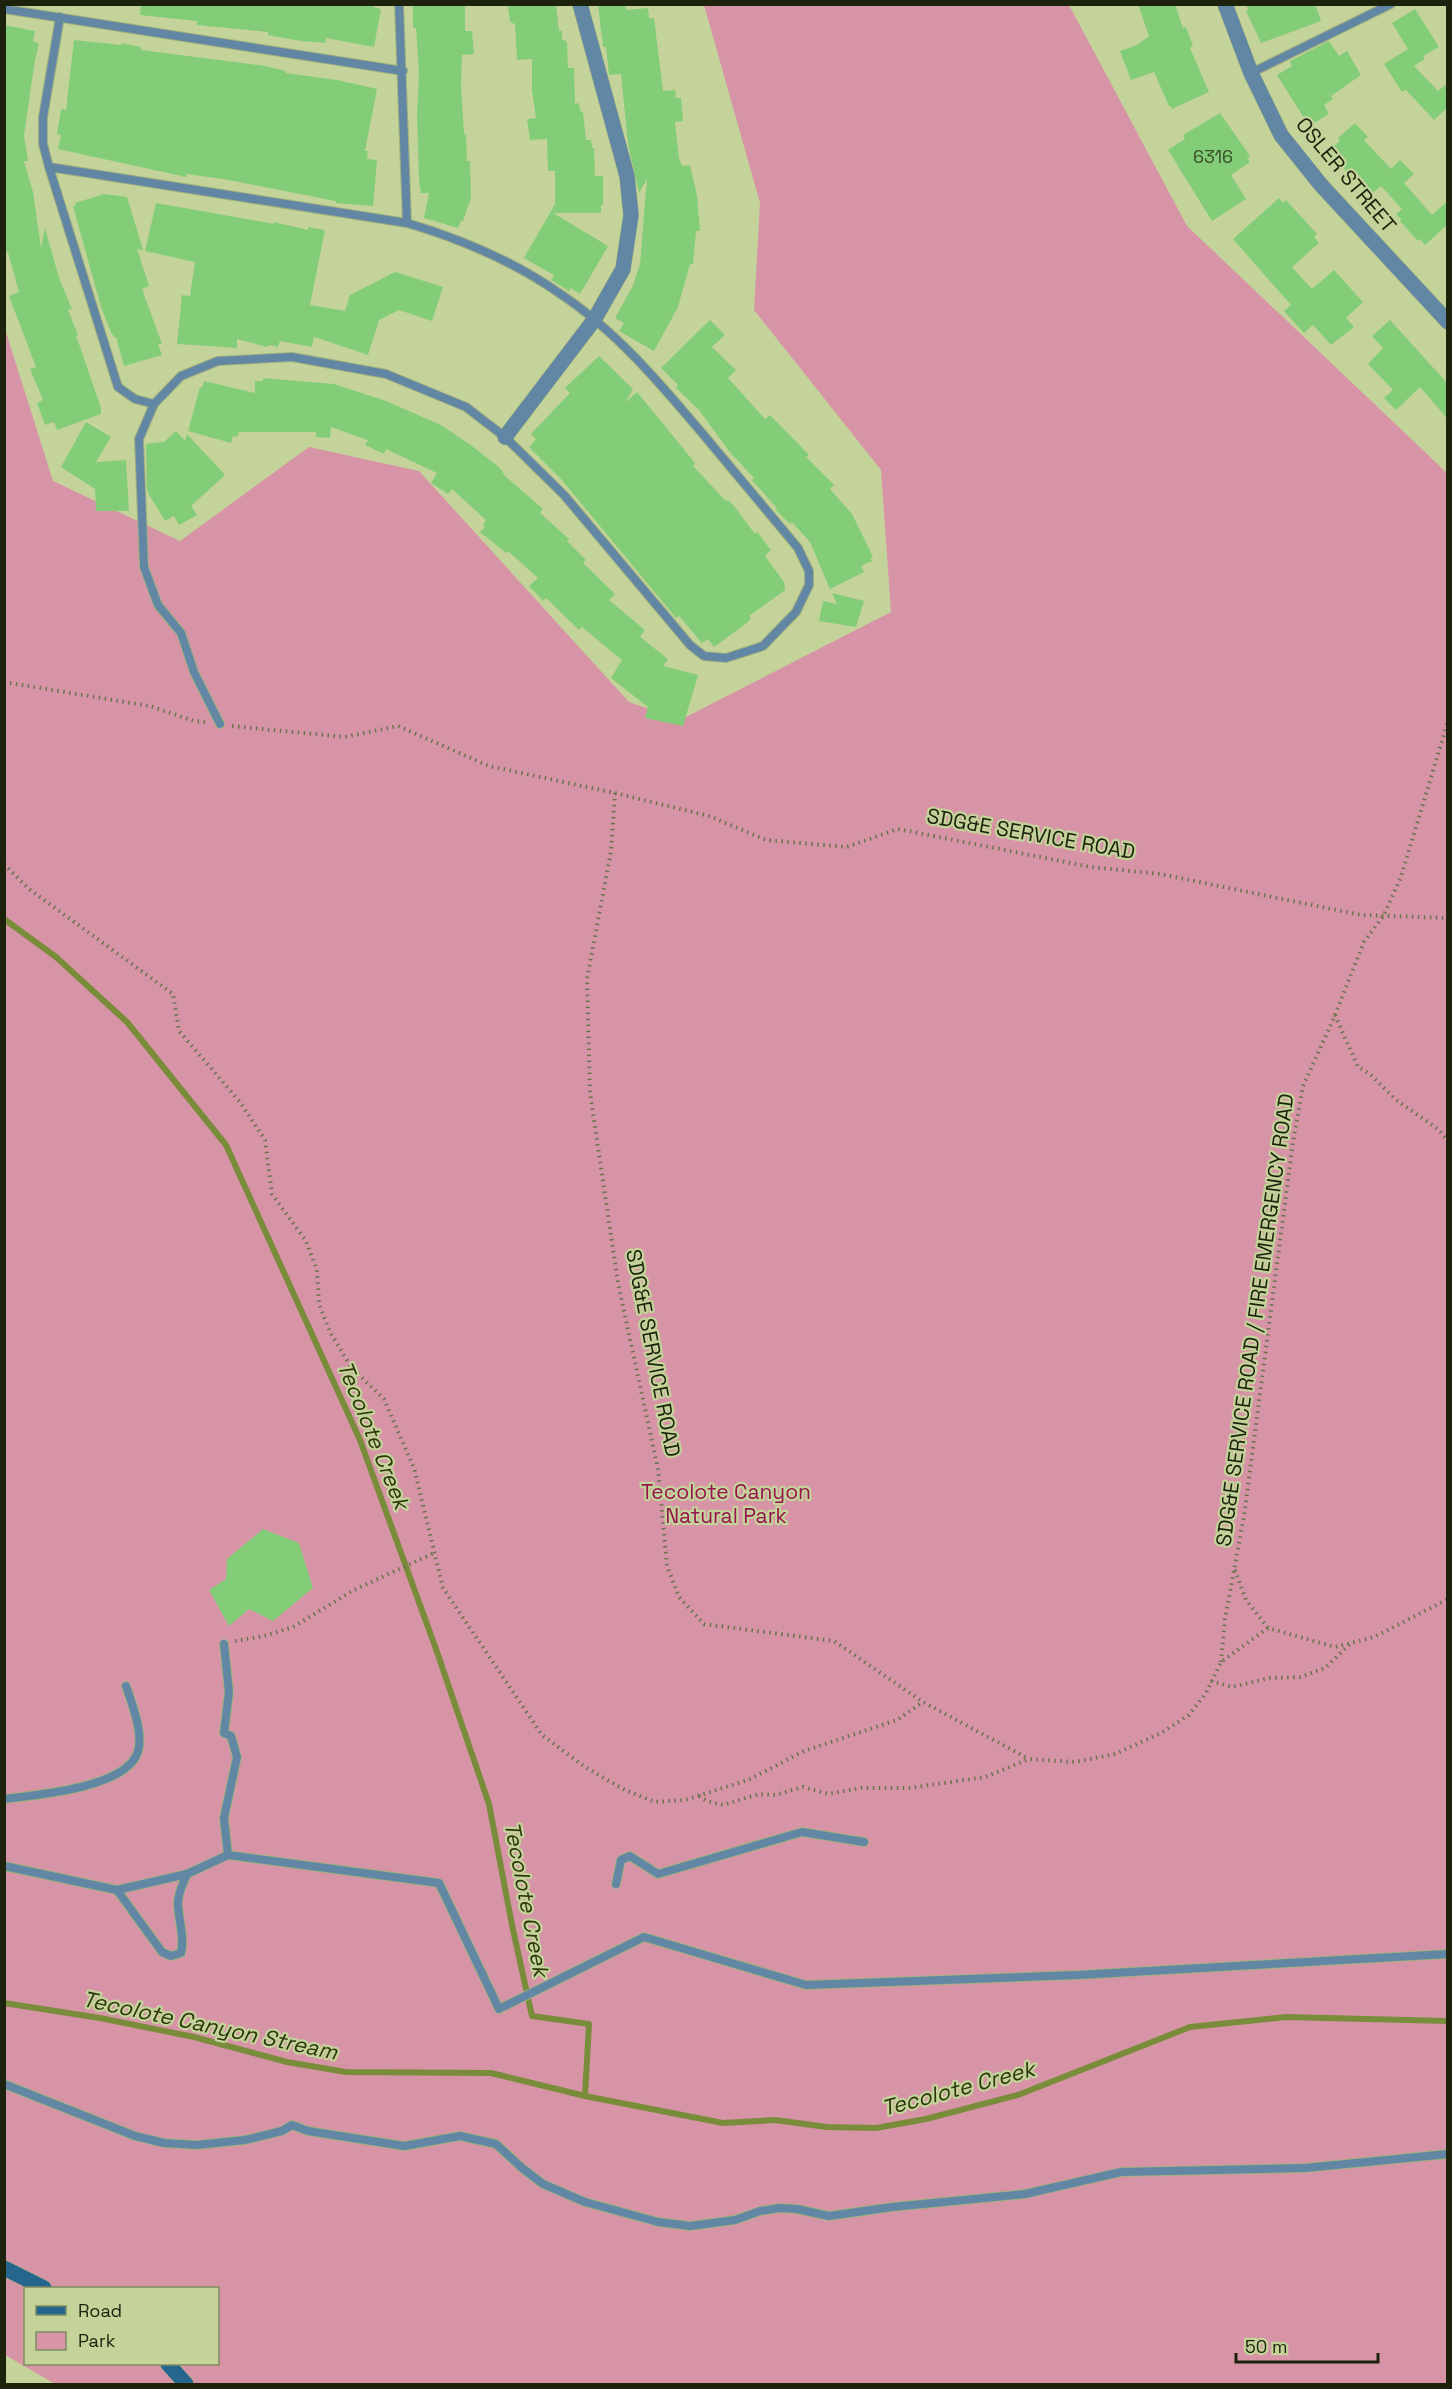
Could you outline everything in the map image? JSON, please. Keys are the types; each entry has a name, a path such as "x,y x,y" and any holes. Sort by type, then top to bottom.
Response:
{"main road":[{"path":"4,2268 40,2287"},
{"path":"169,2365 186,2385"}],"street":[{"path":"505,436 594,320 623,269 631,215 627,176 580,4"},
{"name":"OSLER STREET","path":"1224,4 1251,73 1281,135 1321,185 1448,322"}],"lane":[{"path":"399,4 407,222"},
{"path":"1251,73 1391,4"},
{"path":"4,9 403,71"},
{"path":"60,17 43,117 43,144 118,387 135,399 154,404"},
{"path":"49,167 407,222 452,237 511,264 560,293 648,369 798,548 809,571 808,585 796,612 763,646 726,658 704,656 690,645 564,495 505,436 466,407 386,374 292,357 218,361 181,376 154,404 140,439 144,567 158,605 181,633 194,672 220,724"},
{"path":"224,1644 229,1692 224,1733 231,1736 237,1757 224,1818 228,1855"},
{"path":"4,1799 99,1784 117,1775 138,1753 138,1719 126,1686"},
{"path":"616,1884 621,1860 630,1857 658,1874 802,1832 864,1842"},
{"path":"4,1866 117,1890 187,1875 228,1855 439,1882 499,2009 644,1937 806,1985 1078,1976 1448,1954"},
{"path":"117,1890 162,1952 167,1956 176,1955 181,1953 182,1948 179,1892 187,1875"},
{"path":"4,2084 135,2136 164,2143 197,2145 245,2140 282,2131 292,2125 308,2131 404,2146 460,2136 496,2144 543,2184 585,2202 658,2222 690,2226 735,2220 760,2211 780,2208 829,2216 892,2207 1025,2194 1121,2172 1305,2168 1448,2154"}],"path":[{"name":"SDG&E SERVICE ROAD","path":"4,682 150,706 194,721 291,733 345,737 398,726 489,766 709,816 766,840 847,847 898,829 1091,867 1160,874 1361,915 1448,918"},
{"name":"SDG&E SERVICE ROAD / FIRE EMERGENCY ROAD","path":"1221,1662 1225,1619 1244,1516 1303,1086 1364,942 1384,915 1401,877 1448,721"},
{"name":"SDG&E SERVICE ROAD","path":"615,793 611,851 587,979 590,1093 618,1283 658,1468 667,1566 679,1597 704,1624 834,1641 923,1702 1029,1759"},
{"path":"4,864 29,889 173,994 179,1031 240,1102 265,1140 272,1194 306,1241 317,1270 319,1304 330,1332 351,1367 384,1399 414,1468 443,1588 542,1735 585,1767 625,1790 655,1802 684,1800 748,1780 804,1751 897,1720 923,1702"},
{"path":"1335,1015 1358,1067 1370,1074 1396,1100 1438,1129 1448,1141"},
{"path":"224,1644 264,1636 293,1627 354,1590 434,1552"},
{"path":"1234,1569 1246,1600 1268,1628 1335,1647 1374,1637 1448,1599"},
{"path":"698,1796 723,1805 759,1794 775,1796 803,1787 828,1794 861,1788 910,1788 985,1777 1029,1759 1075,1761 1114,1754 1161,1733 1189,1715 1221,1662 1268,1628"},
{"path":"1211,1681 1232,1687 1270,1678 1300,1677 1325,1668 1350,1643"}],"green space":[{"name":"Tecolote Canyon Natural Park","path":"704,5 1069,5 1187,226 1447,473 1447,2384 55,2384 5,2355 5,329 53,481 180,541 309,447 419,471 629,702 680,720 891,612 881,470 754,310 760,203"}],"building":[{"path":"141,4 373,4 373,7 381,9 374,47 326,38 325,43 301,41 268,35 268,32 197,25 197,21 140,15"},
{"path":"413,4 465,4 465,31 472,31 474,54 462,55 461,84 467,161 470,161 471,198 463,221 458,228 424,218 429,193 421,193 419,181 417,113 419,74 416,28 413,28"},
{"path":"556,4 559,31 562,31 562,40 567,43 568,68 574,68 575,104 579,103 580,111 583,112 586,140 591,140 592,148 594,148 595,176 603,176 601,213 553,213 608,246 580,294 571,288 569,291 551,280 554,275 524,258 555,204 555,171 548,171 547,139 530,140 527,119 536,118 532,90 532,59 517,60 515,24 510,22 508,6"},
{"path":"598,4 625,4 626,10 648,8 649,18 654,18 663,91 675,90 676,98 681,98 683,121 675,122 679,158 682,166 690,165 697,196 700,231 696,231 693,264 690,264 678,307 654,351 619,331 624,323 615,318 633,286 640,264 647,179 639,193 628,144 621,74 609,75"},
{"path":"1138,4 1175,4 1183,28 1186,27 1193,46 1190,48 1209,92 1172,109 1154,72 1131,80 1120,51 1137,45 1149,36"},
{"path":"1246,4 1315,4 1321,21 1261,43 1246,11 1248,10"},
{"path":"1415,9 1439,47 1423,56 1425,59 1414,66 1438,91 1448,83 1448,107 1434,120 1406,90 1402,92 1384,64 1408,49 1392,23"},
{"path":"4,25 35,31 33,41 39,44 24,135 28,161 24,161 33,192 41,248 45,228 59,278 72,309 68,310 78,335 76,336 101,408 101,414 57,430 54,422 45,425 37,403 43,400 30,369 36,367 9,296 19,292 8,252 4,253"},
{"path":"74,40 121,45 122,43 141,47 141,50 265,66 286,71 286,73 337,80 377,89 365,151 368,151 367,159 377,160 373,206 336,203 336,201 223,179 187,174 186,177 58,149 61,135 57,134 61,109 66,110"},
{"path":"1329,41 1339,56 1347,51 1361,75 1331,96 1333,99 1324,105 1329,114 1309,126 1277,75 1292,66 1290,61"},
{"path":"1220,113 1250,156 1247,158 1250,162 1231,175 1246,199 1212,221 1168,150 1185,139 1183,135"},
{"path":"1355,123 1368,137 1364,140 1391,169 1400,160 1414,174 1404,183 1432,215 1448,201 1448,224 1425,245 1420,239 1418,241 1400,221 1401,219 1396,214 1402,209 1381,186 1369,196 1328,151 1340,141 1338,138"},
{"path":"104,194 127,197 143,250 137,249 149,286 142,289 162,344 158,344 162,355 124,366 116,337 110,330 101,307 73,206 76,205 75,203"},
{"path":"1279,198 1283,203 1286,200 1317,234 1314,237 1319,243 1292,267 1312,289 1334,270 1363,302 1346,318 1354,327 1331,345 1313,325 1304,333 1284,311 1291,305 1233,239"},
{"path":"156,203 274,224 274,222 308,230 308,227 325,230 310,305 345,311 350,295 395,272 443,287 432,321 399,310 379,320 368,355 314,337 312,347 280,341 278,347 270,345 267,347 237,339 237,348 177,344 182,295 190,296 195,262 145,251"},
{"path":"710,320 725,335 712,347 736,370 728,378 765,419 770,415 809,455 806,457 834,485 830,489 852,514 873,557 870,558 872,561 861,566 864,572 830,589 810,542 792,522 790,524 775,509 777,508 752,480 754,478 729,451 699,410 676,388 678,385 661,368"},
{"path":"1390,320 1448,384 1448,419 1420,387 1396,410 1384,398 1393,390 1368,364 1383,348 1372,336"},
{"path":"599,356 633,389 625,403 637,392 695,463 693,466 726,501 728,500 734,506 755,534 757,532 771,550 765,556 784,582 785,590 749,616 751,618 748,622 714,647 708,639 702,643 679,616 676,618 561,479 529,447 536,439 531,434 570,393 565,388"},
{"path":"263,378 334,384 386,401 441,425 500,468 505,476 543,509 540,513 569,539 567,541 586,560 583,563 615,594 609,600 645,630 640,637 668,659 663,666 698,675 683,726 645,718 648,707 611,678 622,660 582,627 579,630 546,598 543,601 529,586 538,578 508,551 506,553 480,532 485,527 483,525 486,520 452,489 448,494 431,483 437,473 386,449 384,454 365,445 368,440 331,427 330,438 316,437 316,432 239,432 237,437 233,436 231,443 188,431 200,387 202,388 204,381 255,393 255,381 263,381"},
{"path":"86,422 111,437 96,462 126,460 129,511 96,511 95,489 61,467"},
{"path":"176,431 185,441 187,434 225,475 191,506 197,515 179,525 174,516 165,521 147,491 146,444 164,442"},
{"path":"832,593 864,601 856,627 819,621 823,601 837,604"},
{"path":"263,1529 299,1543 313,1588 273,1621 249,1609 229,1626 209,1590 226,1579 227,1559"}],"waterway":[{"name":"Tecolote Creek","path":"4,919 56,957 127,1022 226,1145 360,1440 436,1649 489,1804 532,2016 589,2024 585,2096 723,2123 775,2120 827,2127 876,2128 926,2119 1018,2095 1190,2027 1286,2017 1448,2021"},
{"name":"Tecolote Canyon Stream","path":"4,2003 100,2018 194,2037 287,2062 346,2072 491,2073 585,2096"}]}
